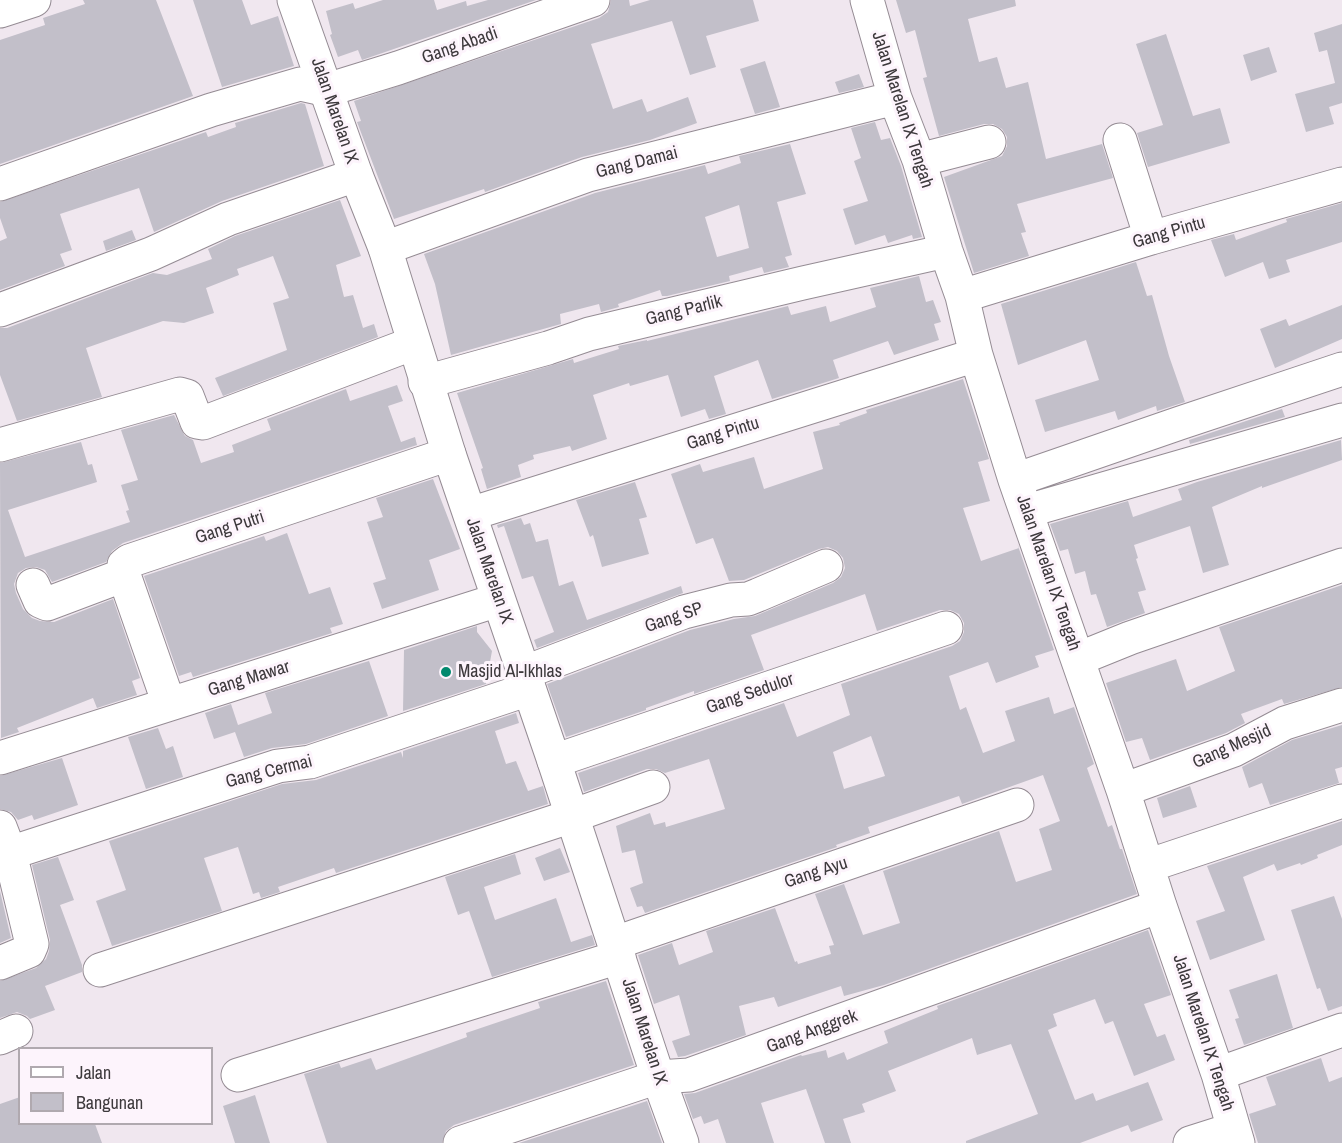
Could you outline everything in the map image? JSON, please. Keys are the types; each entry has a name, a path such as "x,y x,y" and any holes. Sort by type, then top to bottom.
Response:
{"street":[{"path":"0,11 34,0"},
{"name":"Jalan Marelan IX","path":"294,0 356,176 385,248 425,382 682,1143"},
{"name":"Gang Abadi","path":"327,90 398,68 593,0"},
{"name":"Jalan Marelan IX Tengah","path":"867,0 895,98 919,160 962,296 976,355 1015,480 1123,790 1218,1074 1236,1136"},
{"path":"0,184 211,110 300,84 327,90"},
{"name":"Gang Damai","path":"385,248 588,175 895,98"},
{"path":"1120,140 1151,238"},
{"path":"919,160 989,142"},
{"path":"0,310 152,254 228,219 356,176"},
{"name":"Gang Pintu","path":"962,296 1151,238 1342,184"},
{"name":"Gang Parlik","path":"425,382 548,348 589,334 946,251"},
{"path":"0,445 180,394 187,396 197,422 203,423 414,343"},
{"name":"Gang Pintu","path":"470,514 976,355"},
{"path":"1015,480 1342,369"},
{"path":"1027,511 1342,420"},
{"name":"Gang Putri","path":"33,585 40,601 47,604 124,574 124,565 129,561 449,454"},
{"path":"1078,659 1130,638 1342,565"},
{"name":"Gang SP","path":"526,681 684,612 758,596 826,566"},
{"path":"124,574 169,704"},
{"name":"Gang Mawar","path":"0,758 498,600"},
{"name":"Gang Sedulor","path":"554,760 946,628"},
{"name":"Gang Cermai","path":"5,840 278,766 310,762 526,681"},
{"name":"Gang Mesjid","path":"1123,790 1234,750 1285,723 1342,705"},
{"path":"100,970 572,816 653,787"},
{"path":"1147,866 1342,801"},
{"name":"Gang Ayu","path":"238,1076 617,950 1017,805"},
{"path":"0,963 29,951 32,944 5,840"},
{"name":"Gang Anggrek","path":"460,1143 658,1077 689,1076 1160,906"},
{"path":"1218,1074 1342,1030"},
{"path":"1190,1143 1236,1136"}],"building":[{"path":"83,0 156,0 193,96 0,164 0,40 45,25 43,18 85,4"},
{"path":"193,0 242,0 251,25 278,16 294,66 222,87"},
{"path":"383,0 434,0 437,10 466,1 467,6 488,0 536,0 362,60 358,50 338,57 330,35 332,34 326,11 353,3 355,9"},
{"path":"611,0 629,0 630,6 650,0 753,0 759,21 706,36 716,67 690,75 672,21 591,44 613,109 642,99 647,112 688,97 697,123 650,140 582,157 485,192 484,189 394,219 357,122 361,121 354,101 599,18 608,12"},
{"path":"896,0 1015,0 1016,6 968,19 979,62 997,57 1006,88 1028,82 1046,159 1102,144 1113,178 1017,204 1026,232 1021,233 1029,256 974,273 944,177 1002,156 1007,146 1007,137 1002,129 993,124 984,124 939,136 923,78 927,77 915,30 906,33"},
{"path":"1342,24 1342,103 1329,107 1334,124 1306,132 1295,94 1335,83 1327,50 1319,52 1314,33"},
{"path":"1166,34 1193,116 1220,108 1230,143 1148,167 1137,133 1163,125 1136,44"},
{"path":"1269,47 1277,72 1251,81 1243,55"},
{"path":"765,61 780,107 755,114 740,69"},
{"path":"859,74 864,87 839,93 835,82"},
{"path":"301,103 305,104 324,166 222,201 154,232 139,188 60,214 72,250 60,254 65,266 0,290 0,241 7,238 0,218 0,202 206,132 208,137 236,127 235,123"},
{"path":"875,122 881,140 890,138 901,166 922,237 913,239 912,235 888,243 885,235 855,245 843,209 868,201 854,161 861,158 851,128"},
{"path":"790,144 806,194 777,202 792,255 785,257 789,267 764,273 762,267 729,276 730,281 667,296 662,296 660,290 601,312 599,304 560,314 561,324 451,355 435,284 424,254 595,193 705,165 708,174 741,163 739,156","holes":["739,205 749,248 717,257 705,217"]},
{"path":"340,200 361,256 336,265 344,297 353,295 363,328 374,324 378,337 223,396 215,378 287,350 273,303 289,298 273,256 237,269 239,275 206,288 214,313 184,323 163,321 86,348 102,397 17,421 0,375 0,328 7,328 153,273 167,275 212,259 208,249 235,236"},
{"path":"1342,203 1342,242 1286,260 1290,272 1269,279 1263,262 1225,277 1211,240 1234,234 1236,240 1287,222 1286,219"},
{"path":"132,230 136,240 106,251 103,241"},
{"path":"1136,262 1147,296 1152,295 1185,402 1157,411 1156,406 1118,420 1115,411 1045,432 1035,400 1099,380 1086,340 1018,365 1001,304"},
{"path":"919,276 926,302 933,300 941,322 934,324 939,340 894,355 888,341 833,360 839,378 772,399 758,360 714,376 726,414 709,419 705,409 681,417 668,375 630,386 629,383 593,395 607,439 572,451 570,446 533,455 534,459 518,465 521,477 487,489 481,469 483,468 457,393 573,359 574,363 619,349 618,346 788,306 791,315 826,306 830,322 876,307 870,288"},
{"path":"1342,305 1342,339 1275,368 1260,329 1286,319 1289,326"},
{"path":"963,379 989,459 978,462 990,501 963,508 981,561 1019,548 1054,650 1035,656 1039,667 996,683 988,662 949,676 960,710 966,707 983,753 1015,741 1005,711 1049,697 1054,714 1074,707 1094,764 1087,768 1108,827 1112,825 1120,849 1122,849 1137,894 884,985 844,996 841,986 778,1007 774,997 739,1006 746,1035 678,1057 672,1041 690,1035 679,995 654,1004 638,955 672,943 679,965 713,952 706,931 775,908 795,962 797,961 798,964 831,954 829,946 834,945 815,894 844,884 863,935 900,923 883,871 999,831 1016,882 1052,870 1039,829 1060,821 1043,775 962,804 959,796 868,827 870,833 836,845 837,847 645,913 642,906 637,907 630,888 643,883 635,850 622,853 616,826 650,813 654,825 665,822 666,827 725,809 709,759 665,773 656,769 647,769 584,792 578,773 784,703 797,737 850,715 841,684 952,646 960,641 964,632 964,623 959,614 950,610 940,610 877,631 865,594 751,635 764,670 694,694 694,691 566,737 547,684 690,630 755,616 833,583 841,577 845,568 843,558 837,551 828,547 744,580 729,581 713,538 696,544 671,474 700,464 703,472 754,457 764,489 823,469 813,432 840,425 839,423 867,413 866,410","holes":["871,736 885,776 844,789 833,752"]},
{"path":"397,385 403,401 388,406 401,442 415,437 417,445 123,543 112,551 106,562 52,582 45,570 36,567 26,568 18,573 14,584 23,609 32,618 40,621 54,622 113,599 140,678 132,681 137,695 97,708 93,698 17,728 19,732 1,738 0,463 81,442 88,465 92,464 97,482 8,510 25,557 130,522 126,511 129,510 121,485 138,480 121,430 174,415 185,436 193,440 201,463 234,452 232,445 271,430 267,419 346,389 350,401"},
{"path":"1282,409 1285,417 1190,444 1189,440"},
{"path":"1341,440 1342,460 1262,488 1262,486 1212,507 1229,565 1203,573 1190,526 1134,545 1146,590 1138,592 1145,613 1107,627 1096,594 1091,595 1085,571 1075,574 1068,549 1060,551 1050,524 1128,501 1133,517 1182,500 1178,489"},
{"path":"433,479 460,549 429,560 439,590 382,609 373,583 386,579 367,522 383,517 376,498"},
{"path":"635,482 647,517 639,519 649,554 602,567 593,535 590,537 576,500"},
{"path":"521,518 524,525 530,523 536,542 548,539 559,586 573,581 587,620 681,586 683,593 537,648 534,640 554,632 533,576 522,579 504,526 498,528 497,525"},
{"path":"287,533 309,594 330,587 343,624 330,628 332,633 193,677 191,672 179,676 144,576 264,536 266,541"},
{"path":"1342,585 1342,687 1284,704 1282,699 1241,714 1245,723 1226,733 1150,760 1142,738 1126,742 1106,683 1176,659 1187,691 1235,671 1219,627"},
{"name":"Masjid Al-Ikhlas","path":"477,626 477,632 492,651 486,684 403,711 404,650"},
{"path":"369,661 388,716 306,744 272,748 244,757 235,732 214,739 205,713 231,704 238,725 272,713 265,693"},
{"path":"516,713 519,723 495,731 506,764 516,761 528,791 543,786 548,804 336,873 334,868 278,887 280,892 261,898 259,892 253,894 238,847 204,858 222,911 112,946 96,901 126,890 109,841 282,784 316,780 401,752 403,758 403,751"},
{"path":"1342,725 1342,767 1335,769 1339,783 1270,805 1262,783 1249,788 1242,767 1292,740"},
{"path":"158,728 166,749 173,746 183,777 146,789 128,737"},
{"path":"62,758 78,805 34,820 32,815 18,820 11,812 0,809 0,776"},
{"path":"1190,786 1197,807 1163,818 1157,798"},
{"path":"1342,821 1342,845 1317,855 1318,858 1301,865 1300,863 1277,871 1274,864 1243,877 1265,940 1210,960 1196,921 1225,911 1207,866"},
{"path":"560,848 570,872 544,881 535,858"},
{"path":"515,854 521,874 484,887 495,920 556,898 571,942 592,935 595,945 492,977 469,911 458,915 445,877"},
{"path":"58,857 74,900 60,905 82,965 82,972 45,986 55,1010 30,1019 17,1012 0,1018 0,981 36,968 46,959 49,951 50,940 32,865"},
{"path":"0,891 11,938 0,943"},
{"path":"1334,896 1342,919 1342,1006 1328,1011 1320,988 1317,989 1291,910"},
{"path":"1148,930 1171,995 1144,1004 1157,1037 1165,1034 1175,1060 1134,1076 1113,1021 1105,1024 1095,999 1053,1014 1057,1026 1048,1030 1075,1100 1093,1093 1096,1101 1148,1082 1163,1120 1131,1132 1128,1125 1080,1143 966,1143 966,1141 1038,1114 1011,1044 977,1055 972,1038 888,1071 896,1091 862,1104 865,1112 843,1119 851,1143 825,1143 806,1089 761,1103 774,1143 726,1143 718,1119 704,1124 701,1116 693,1119 684,1094 695,1093 801,1055 826,1050 828,1058 844,1052 847,1060 888,1043 884,1031 938,1009 937,1006"},
{"path":"1277,974 1293,1028 1244,1045 1235,1019 1239,1018 1229,990"},
{"path":"606,981 634,1065 454,1125 446,1131 442,1143 327,1143 304,1074 339,1063 341,1068 371,1058 376,1070 467,1037 466,1033 540,1008 538,1002"},
{"path":"1321,1058 1329,1082 1342,1077 1342,1143 1258,1143 1249,1114 1276,1105 1266,1077"},
{"path":"255,1095 270,1143 235,1143 223,1106"},
{"path":"18,1098 18,1125 95,1125 102,1143 0,1143 0,1104"},
{"path":"647,1101 662,1143 519,1143"}],"place":[{"name":"Masjid Al-Ikhlas","path":"446,672"}]}
